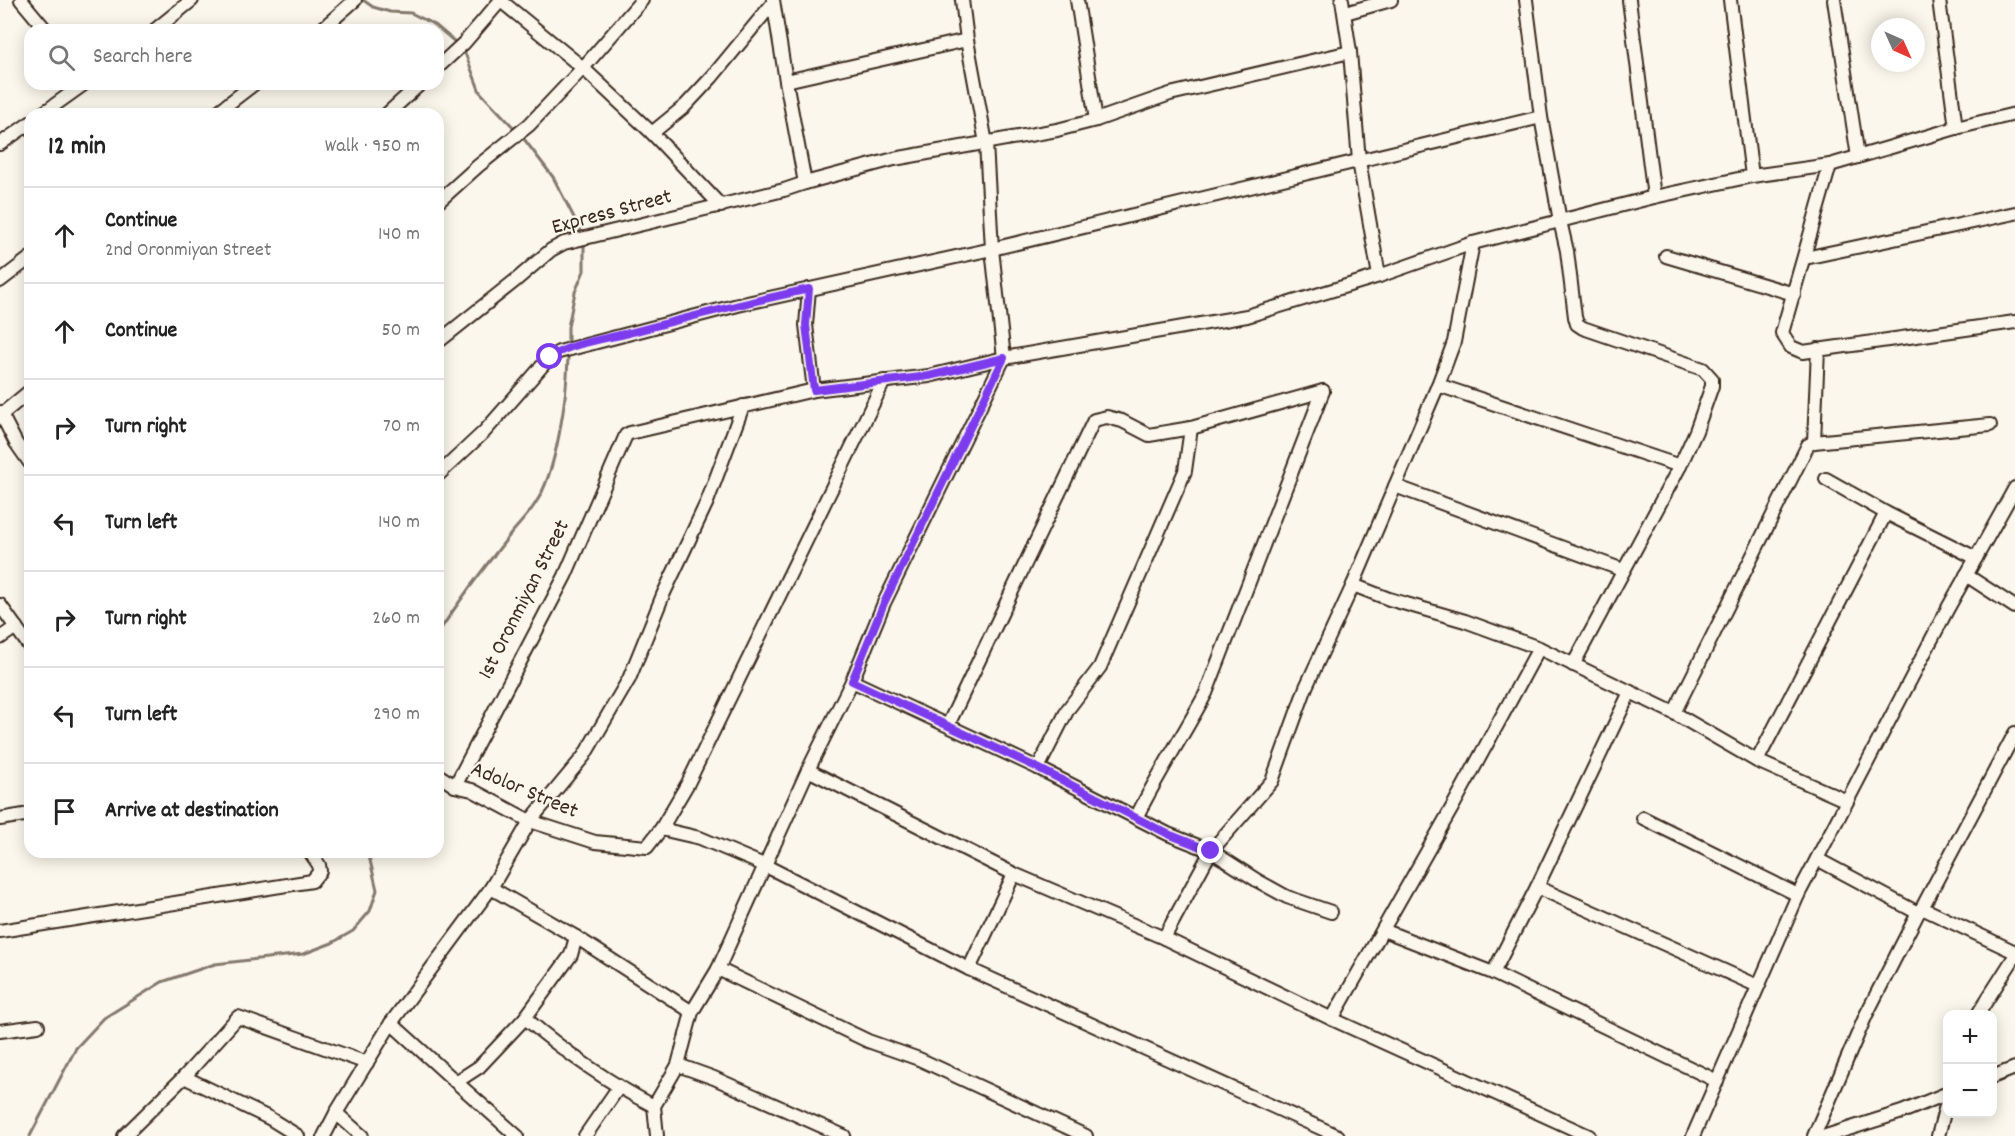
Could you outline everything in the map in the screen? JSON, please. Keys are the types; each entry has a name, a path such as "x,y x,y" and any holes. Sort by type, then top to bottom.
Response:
{"street":[{"path":"21,0 41,24"},
{"path":"162,24 192,0"},
{"path":"444,197 530,125 642,0"},
{"path":"657,1136 654,1106 678,1065 692,1012 718,969 808,770 852,681 884,603 1004,358 992,249 986,143 962,0"},
{"path":"1077,0 1096,120"},
{"path":"1379,276 1359,161 1350,52 1343,6 1390,0"},
{"path":"1526,0 1541,117 1567,251 1577,324 1703,369 1712,379 1712,386 1696,431 1680,466 1573,665"},
{"path":"1629,0 1654,197"},
{"path":"1730,0 1752,176"},
{"path":"1834,0 1858,157"},
{"path":"1939,0 1956,128"},
{"path":"328,24 354,1"},
{"path":"444,61 501,1 583,68 652,133 721,206"},
{"path":"652,133 684,106 712,77 773,2"},
{"path":"773,2 805,183"},
{"path":"786,81 967,40"},
{"name":"Express Street","path":"444,337 551,250 564,243 784,190 894,159 1057,130 1096,120 1170,94 1350,52"},
{"path":"50,108 76,90"},
{"path":"223,108 246,90"},
{"path":"394,108 413,90"},
{"path":"324,1136 391,1023 491,888 530,821 584,756 628,679 663,595 707,502 743,406 814,390 929,376 1004,358 1247,316 1379,276 1473,243 1654,197 1752,176 1830,165 1956,128 2015,114"},
{"path":"444,469 485,431 550,357 559,352 738,305 992,249 1541,117"},
{"path":"0,143 24,127"},
{"path":"1830,165 1782,333 1791,347 1803,352 2015,322"},
{"path":"1805,258 2015,213"},
{"path":"1164,938 1211,851 1272,781 1306,687 1353,585 1438,385 1454,342 1473,243"},
{"path":"1666,256 1794,294"},
{"path":"0,281 24,263"},
{"path":"809,289 806,334 814,390"},
{"path":"1814,442 1818,349"},
{"path":"884,381 688,783 661,829 699,838 764,865 969,969 1338,1136"},
{"path":"1438,385 1680,466"},
{"path":"948,725 1094,420 1107,417 1122,421 1149,435 1191,428 1323,391 1206,693 1182,738 1155,779 1136,818"},
{"path":"24,396 1,413 24,454"},
{"name":"1st Oronmiyan Street","path":"455,786 565,576 626,435 630,432 743,406"},
{"path":"1674,713 1808,445 1814,442 1990,425"},
{"path":"1038,768 1068,710 1100,667 1185,471 1191,428"},
{"path":"1826,479 1886,513 1976,558"},
{"path":"1395,486 1623,570"},
{"path":"1693,1136 1798,895 1966,575 2015,488"},
{"path":"1757,761 1886,513"},
{"path":"1966,575 2015,607"},
{"path":"1353,585 1465,621 1539,648 1674,713 1757,761 1848,801"},
{"path":"0,606 24,638"},
{"path":"0,638 16,627"},
{"path":"1332,1019 1453,806 1539,648"},
{"path":"852,681 1038,768 1168,834 1211,851 1281,894 1331,912"},
{"path":"1493,973 1537,887 1630,692"},
{"path":"1814,1136 1866,1015 2015,733"},
{"path":"808,770 1014,874 1164,938 1571,1132 1589,1136"},
{"name":"Adolor Street","path":"444,779 455,786 472,790 530,821 596,842 647,847 661,829"},
{"path":"0,819 24,815"},
{"path":"1643,818 1798,895"},
{"path":"0,930 312,881 320,871 314,858"},
{"path":"1817,859 1920,911 2015,954 1980,1010"},
{"path":"969,969 1014,874"},
{"path":"1537,887 1758,986"},
{"path":"491,888 576,937 692,1012"},
{"path":"1383,930 1493,973 1717,1081"},
{"path":"456,1082 479,1067 525,1018 571,955 576,937"},
{"path":"718,969 868,1041 919,1059 1086,1136"},
{"path":"124,1136 184,1077 238,1017 367,1063"},
{"path":"525,1018 557,1045 618,1088 654,1106"},
{"path":"391,1023 517,1136"},
{"path":"0,1031 38,1026"},
{"path":"678,1065 714,1078 844,1136"},
{"path":"1997,1075 2015,1068"},
{"path":"184,1077 269,1118 298,1136"},
{"path":"585,1136 618,1088"},
{"path":"1826,1136 1902,1112 1943,1095"},
{"path":"336,1113 362,1136"},
{"path":"1938,1136 1943,1115"}],"waterway":[{"path":"363,0 373,7 390,12 411,13 433,24"},
{"path":"444,33 455,42"},
{"path":"465,53 480,92 516,130"},
{"path":"524,139 553,177 582,233"},
{"path":"568,342 568,327 575,292 584,271 584,245"},
{"path":"444,624 479,574 532,509 543,490 555,454 559,433 566,392 568,357"},
{"path":"30,1136 76,1048 104,1018 162,982 215,964 303,954 332,943 353,931 370,911 377,890 369,858"}],"route":[{"path":"550,357 596,341 809,289 806,325 814,390 929,376 1004,358 884,603 852,681 1038,768 1168,834 1211,851"}]}
